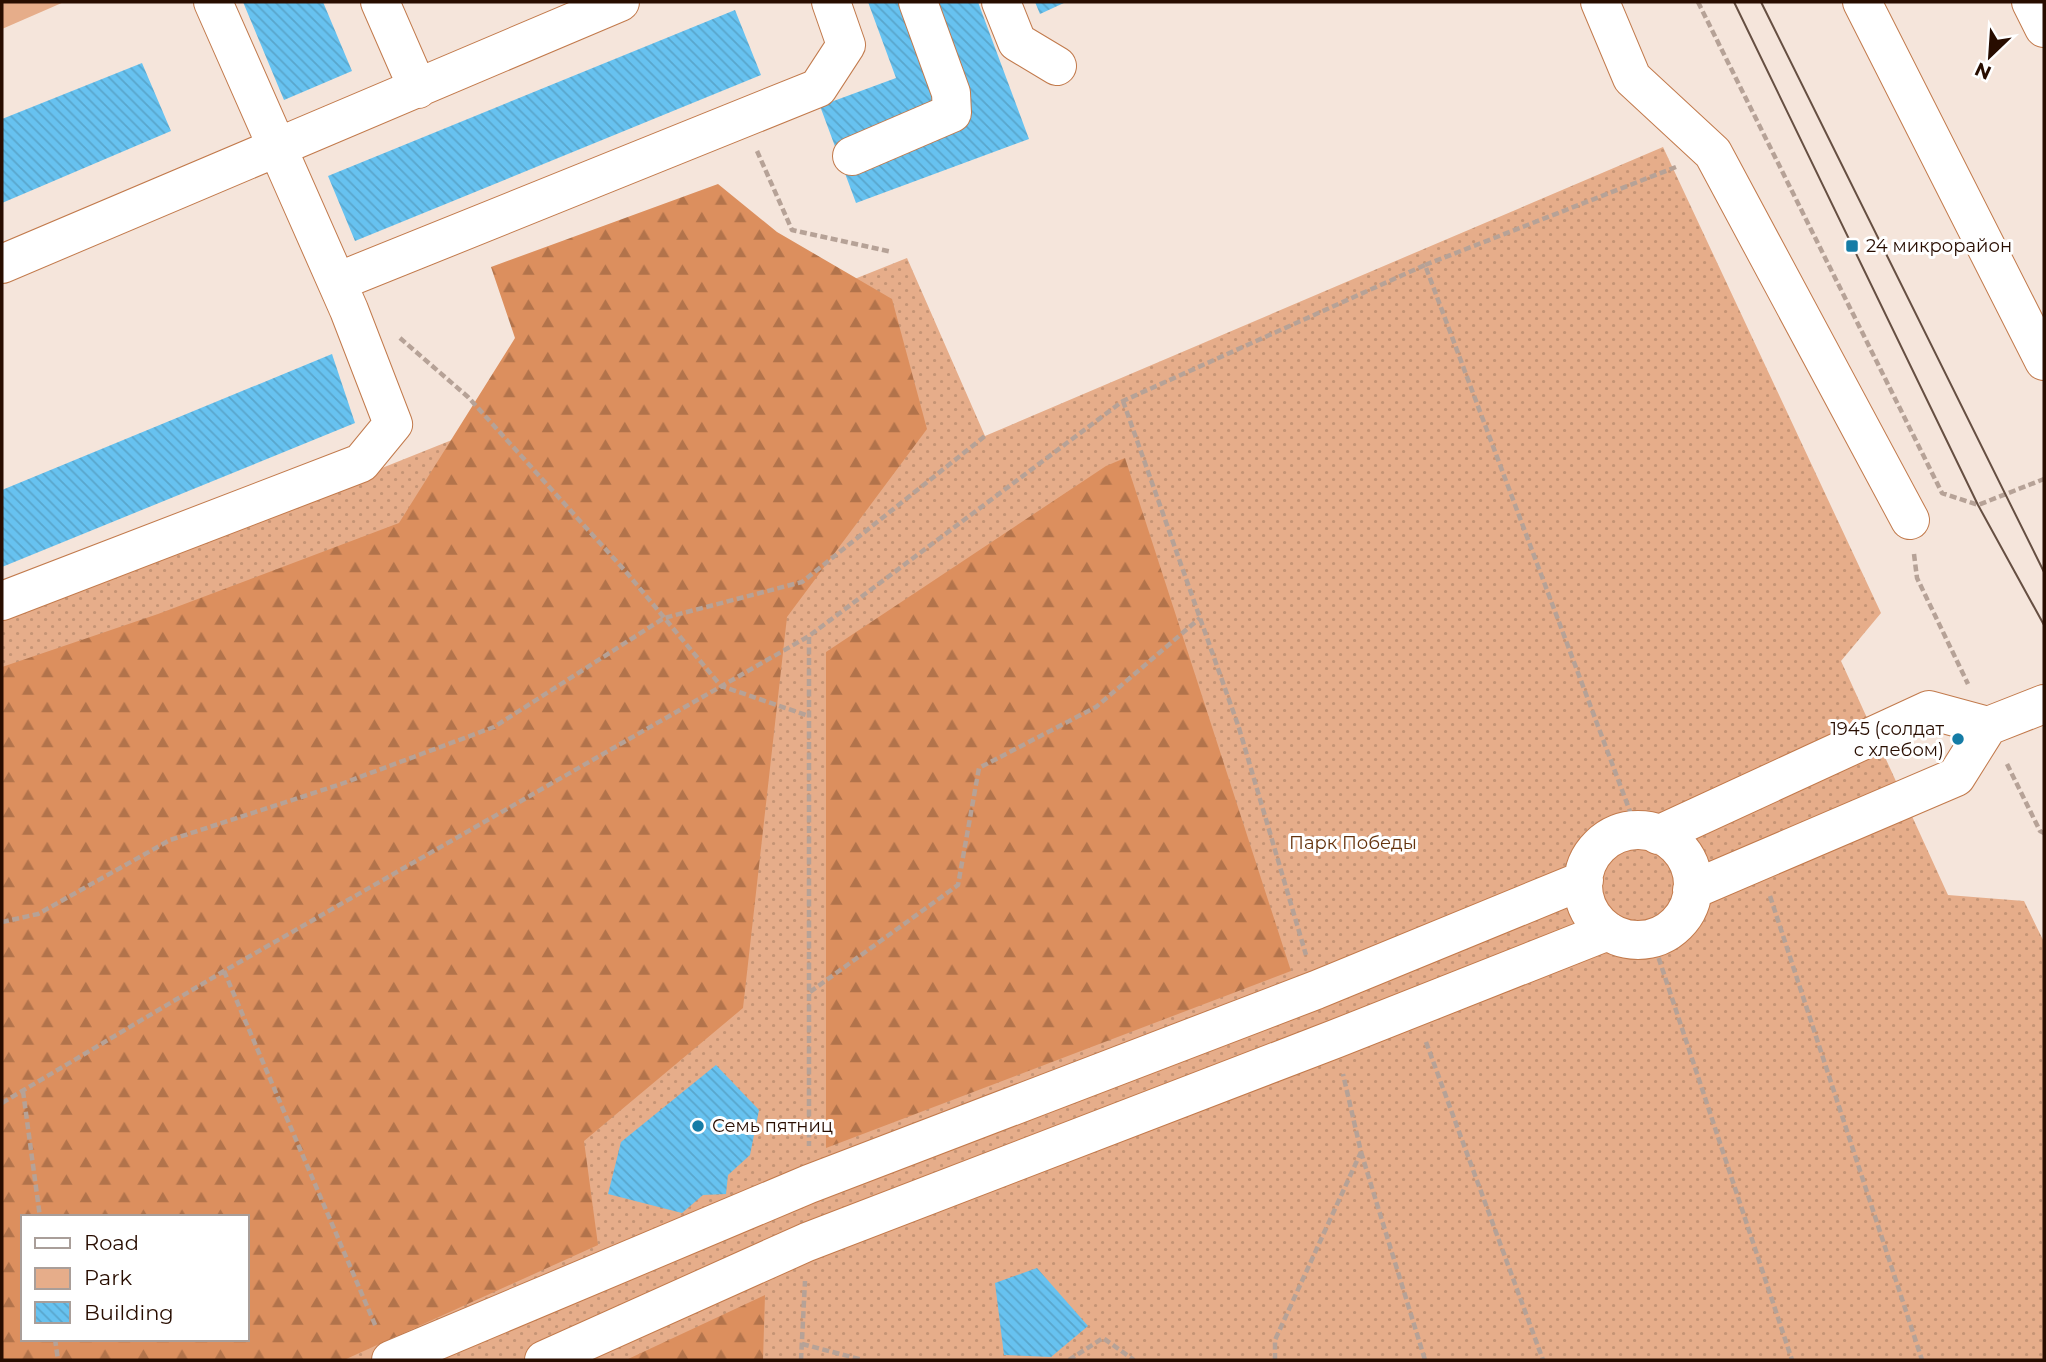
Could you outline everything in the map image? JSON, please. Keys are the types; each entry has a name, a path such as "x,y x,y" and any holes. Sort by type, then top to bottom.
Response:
{"street":[{"path":"2,601 361,463 393,424 337,282 213,2"},
{"path":"380,2 418,89"},
{"path":"2,264 620,2"},
{"path":"337,282 818,88 846,45 831,2"},
{"path":"852,156 952,113 951,93 918,2"},
{"path":"1001,2 1017,42 1057,66"},
{"path":"1600,2 1632,78 1713,153 1910,520"},
{"path":"1862,2 2044,361"},
{"path":"2031,2 2044,28"},
{"path":"1692,890 1956,777 1988,726 2044,704"},
{"path":"1647,830 1675,845 1686,859 1692,877 1692,896 1685,914 1673,928 1652,938 1622,938 1608,931 1593,918 1585,903 1582,886 1585,868 1593,853 1606,841 1622,832 1647,830 1929,710 1988,726"},
{"path":"385,1348 1316,990 1584,880"},
{"path":"544,1360 807,1242 1413,1009 1608,931"}],"path":[{"path":"1699,2 1942,493 1978,505 2044,479"},
{"path":"742,119 792,230 892,252"},
{"path":"2,1103 224,971 809,636 1123,401 1425,265 1713,153"},
{"path":"1425,265 1647,830"},
{"path":"468,397 627,573 721,686 809,716"},
{"path":"1123,401 1239,728 1316,990"},
{"path":"2,922 38,914 170,841 341,784 494,727 664,618 802,582 985,436"},
{"path":"809,993 958,885 979,768 1096,708 1200,618"},
{"path":"809,636 809,1184"},
{"path":"1759,862 1922,1360"},
{"path":"1652,938 1792,1360"},
{"path":"224,971 385,1348"},
{"path":"1413,1009 1543,1360"},
{"path":"1335,1039 1361,1152 1425,1360"},
{"path":"23,1091 40,1215"},
{"path":"1275,1360 1275,1340 1361,1152"},
{"path":"802,1360 807,1242"},
{"path":"1069,1360 1103,1338 1134,1360"},
{"path":"55,1341 58,1360"},
{"path":"802,1344 863,1360"}],"green space":[{"path":"2,2 64,2 2,29"},
{"name":"Парк Победы","path":"1663,147 1881,613 1841,661 1948,895 2024,901 2044,942 2044,1360 2,1360 2,620 907,258 985,436"},
{"path":"718,184 777,232 892,299 927,429 787,617 743,1008 584,1141 598,1245 344,1360 2,1360 2,667 158,614 399,523 515,338 491,267"},
{"path":"1125,458 1291,971 826,1148 826,652 1106,466"},
{"path":"765,1295 763,1360 626,1360"}],"building":[{"path":"243,2 323,2 352,71 284,100"},
{"path":"868,2 978,2 1029,139 856,203 820,106 896,78"},
{"path":"1035,2 1066,2 1040,14"},
{"path":"735,10 761,75 355,241 328,176"},
{"path":"142,63 171,131 2,203 2,119"},
{"path":"332,354 355,423 2,567 2,490"},
{"name":"Семь пятниц","path":"716,1065 759,1110 750,1155 728,1175 726,1194 703,1195 682,1213 608,1194 621,1142"},
{"path":"1037,1268 1088,1326 1051,1357 1004,1355 995,1283"}],"tram line":[{"path":"1734,2 1978,505 2044,625"},
{"path":"1761,2 2044,572"}],"place":[{"name":"24 микрорайон","path":"1852,246"},
{"name":"1945 (солдат с хлебом)","path":"1958,739"},
{"name":"Семь пятниц","path":"698,1126"}]}
